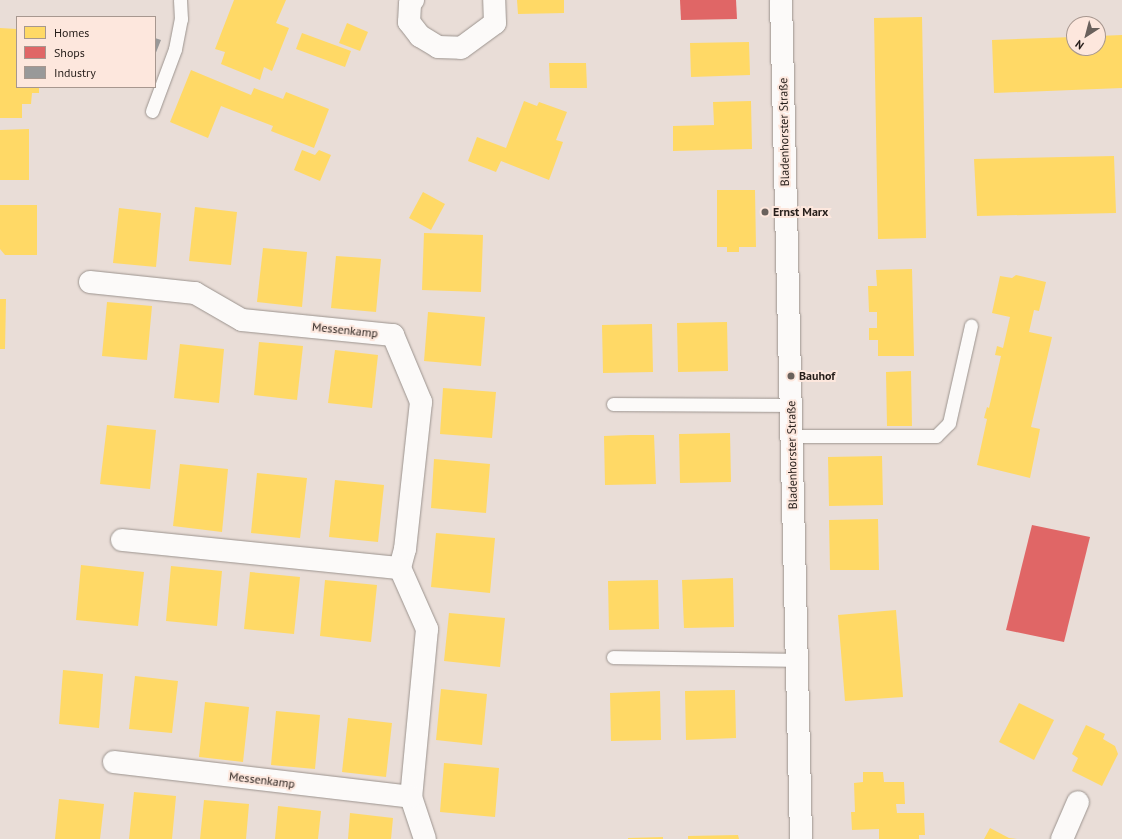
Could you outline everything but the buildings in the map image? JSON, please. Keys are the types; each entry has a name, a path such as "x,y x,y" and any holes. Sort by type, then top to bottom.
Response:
{"street":[{"path":"413,0 410,4 409,22 420,36 438,47 461,48 495,24 494,0"},
{"name":"Bladenhorster Straße","path":"781,0 801,839"},
{"name":"Messenkamp","path":"90,282 195,294 242,320 393,335 421,402 404,549 400,568"},
{"path":"122,540 400,568 427,629 411,797 426,839"},
{"name":"Messenkamp","path":"114,762 411,797"},
{"path":"1062,839 1078,802"}],"lane":[{"path":"152,112 176,49 181,19 180,0"},
{"path":"792,436 936,436 949,423 971,325"},
{"path":"613,404 791,405"},
{"path":"613,657 797,660"}],"place":[{"name":"Ernst Marx","path":"765,212"},
{"name":"Bauhof","path":"791,376"}]}
